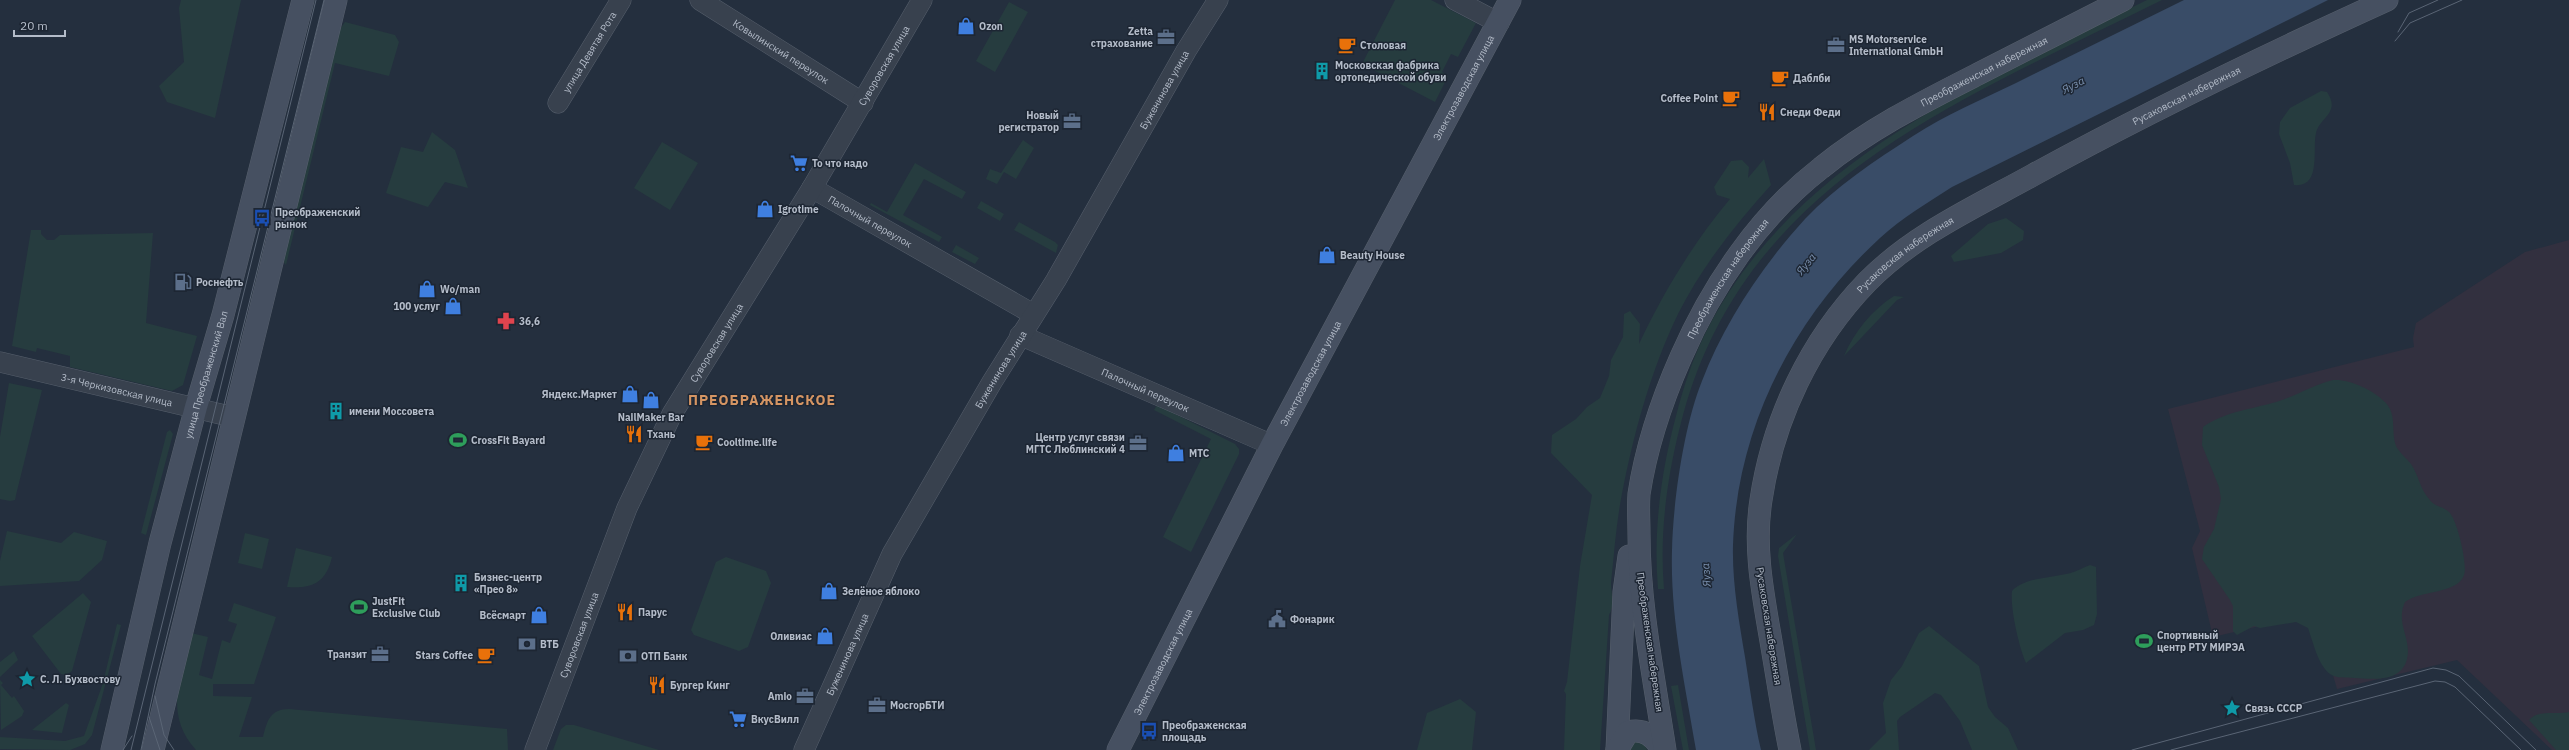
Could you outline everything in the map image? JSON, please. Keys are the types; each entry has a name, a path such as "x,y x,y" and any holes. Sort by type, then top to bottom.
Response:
{"main road":[{"name":"улица Преображенский Вал","path":"112,750 158,551 196,407 225,308 303,0"},
{"path":"153,750 233,417 336,0"},
{"name":"Электрозаводская улица","path":"1118,750 1272,445 1510,0"},
{"name":"Преображенская набережная","path":"1664,750 1639,578 1639,496 1650,441 1674,373 1696,324 1726,274 1752,237 1787,198 1819,169 1897,115 2123,0"},
{"name":"Русаковская набережная","path":"1790,750 1762,596 1758,547 1760,503 1769,458 1783,414 1800,377 1816,347 1861,290 1885,265 1949,220 2139,117 2386,0"},
{"path":"1617,750 1624,592 1639,496"},
{"path":"1617,750 1628,732 1638,730 1648,734 1664,750"}],"street":[{"name":"улица Девятая Рота","path":"558,103 620,0"},
{"name":"Ковылинский переулок","path":"700,0 863,103"},
{"name":"Суворовская улица","path":"535,750 550,706 627,508 666,427 681,399 863,103 922,0"},
{"name":"Буженинова улица","path":"804,750 892,554 1020,335 1056,280 1186,51 1218,0"},
{"path":"1455,0 1499,23"},
{"name":"Палочный переулок","path":"812,188 1033,314"},
{"name":"Палочный переулок","path":"1020,335 1272,445"},
{"name":"3-я Черкизовская улица","path":"0,362 196,407 233,417"}],"shaded area":[{"path":"2569,240 2569,750 2552,750 2457,660 2337,689 2315,613 2213,637 2192,548 2200,531 2168,409 2414,347 2413,338 2416,323 2525,252"}],"green space":[{"path":"181,0 241,0 215,118 167,102 159,86 184,62 179,8"},
{"path":"1395,0 1431,0 1476,23 1458,57 1451,54 1442,72 1448,76 1435,102 1362,64"},
{"path":"2147,0 2162,0 2013,73 1940,113 1872,156 1810,206 1757,265 1714,333 1683,415 1673,458 1666,501 1663,545 1664,589 1658,589 1657,545 1662,480 1679,406 1700,344 1742,273 1788,219 1840,173 1897,132 1958,96 2021,62"},
{"path":"1009,2 1028,12 995,72 976,61"},
{"path":"345,22 395,35 399,42 389,76 335,63 286,265 283,261 340,29"},
{"path":"2321,91 2327,92 2331,99 2331,110 2321,123 2316,133 2315,157 2312,174 2309,180 2303,184 2294,185 2290,163 2279,134 2280,122 2290,108"},
{"path":"432,132 455,150 468,188 445,182 428,207 386,193 401,147 423,152"},
{"path":"1023,140 1034,148 1016,179 1004,172 997,184 986,179 990,169 1001,173"},
{"path":"662,142 698,163 670,210 634,188"},
{"path":"1764,159 1771,185 1720,246 1687,296 1668,336 1651,381 1631,452 1618,520 1611,583 1612,607 1609,615 1600,750 1564,750 1566,694 1564,691 1567,682 1580,566 1592,495 1551,453 1552,435 1576,419 1587,407 1600,398 1609,376 1611,360 1623,337 1624,314 1630,311 1640,324 1639,344 1658,306 1691,251 1730,199 1717,195 1714,187 1731,161 1742,160 1749,167 1748,178"},
{"path":"915,163 966,192 962,199 924,179 903,215 942,237 939,242 870,205 871,203 887,212"},
{"path":"981,201 1004,214 1000,221 977,208"},
{"path":"2006,218 2024,231 2023,240 2001,253 1954,262 1951,256 1988,224"},
{"path":"1019,222 1055,242 1058,245 1056,253 1014,230"},
{"path":"31,230 41,230 41,234 47,240 54,240 60,235 153,233 146,323 197,336 183,385 172,391 70,367 70,356 37,348 36,352 12,346"},
{"path":"956,245 979,258 975,264 952,252"},
{"path":"1894,296 1904,297 1897,300 1844,356 1853,338 1864,322 1878,308"},
{"path":"2333,380 2347,381 2361,386 2374,393 2389,407 2393,419 2394,437 2397,448 2411,464 2431,502 2447,510 2452,516 2463,553 2465,570 2460,581 2447,589 2420,595 2405,602 2402,610 2402,617 2408,652 2407,659 2404,667 2399,672 2385,678 2342,678 2330,674 2319,659 2308,628 2296,622 2260,628 2254,626 2237,635 2233,631 2233,606 2202,559 2204,547 2214,529 2221,499 2219,487 2202,445 2203,427 2229,414 2276,402"},
{"path":"9,383 42,390 15,500 10,501 0,499 0,437"},
{"path":"1157,405 1235,444 1239,449 1239,454 1191,552 1163,537 1211,439 1154,410"},
{"path":"170,430 173,434 146,535 141,533 167,432"},
{"path":"7,531 61,543 74,532 107,541 102,560 79,581 0,586 0,561"},
{"path":"245,533 269,539 262,569 238,563"},
{"path":"1797,534 1783,553 1816,750 1810,750 1778,556 1779,548"},
{"path":"296,548 332,557 326,573 317,582 304,587 287,587"},
{"path":"726,557 766,571 771,583 748,647 739,651 694,635 691,630 716,562"},
{"path":"2090,565 2096,567 2097,614 2094,625 2083,630 2065,633 2026,663 2012,607 2012,591 2023,583 2075,572"},
{"path":"83,593 91,602 72,671 66,675 61,674 32,636"},
{"path":"234,603 276,617 254,684 213,684 213,696 252,697 239,737 263,737 270,717 277,711 289,709 507,729 508,750 196,750 186,736 180,722 177,708 179,679 191,633 208,637 199,675 212,679 222,640 230,643 237,624 228,621"},
{"path":"117,624 121,625 92,735 85,744 70,750 0,749 0,737 65,741 84,736 103,683"},
{"path":"1929,626 1979,666 1988,707 1995,717 2008,728 2018,750 1972,750 1960,721 1941,695 1935,693 1900,717 1897,721 1899,750 1869,750 1886,733 1883,703 1891,680 1902,666 1919,633"},
{"path":"14,651 18,660 0,677 0,662"},
{"path":"0,680 3,683 1,685 12,698 14,696 24,711 22,716 1,730"},
{"path":"1678,685 1689,750 1683,750 1671,686"},
{"path":"1460,699 1476,712 1472,750 1417,750 1427,713"},
{"path":"66,703 69,705 62,733 32,730"},
{"path":"2569,712 2569,750 2556,750 2529,720 2543,713"},
{"path":"566,725 574,725 659,750 553,750 561,729"},
{"path":"1631,740 1643,742 1647,750 1627,750"}],"water":[{"name":"Яуза","path":"2184,0 2328,0 1952,187 1888,231 1849,269 1821,303 1797,338 1776,376 1759,416 1746,458 1737,501 1733,545 1735,587 1752,704 1761,750 1696,750 1679,650 1673,600 1672,550 1677,487 1690,419 1702,381 1721,338 1746,296 1774,256 1805,219 1829,196 1856,174 1925,128 1950,114"}],"tram line":[{"path":"131,750 316,0"},
{"path":"141,750 155,684 324,0"},
{"path":"2398,32 2409,13 2438,0"},
{"path":"2395,41 2410,23 2462,0"},
{"path":"2132,750 2433,668 2446,670 2459,676 2536,750"},
{"path":"2171,750 2435,681 2445,682 2455,687 2521,750"},
{"path":"155,696 164,735 174,750"},
{"path":"149,717 160,750"},
{"path":"123,750 132,736"}],"place":[{"name":"Ozon","path":"966,26"},
{"name":"Zetta страхование","path":"1166,37"},
{"name":"Столовая","path":"1347,45"},
{"name":"MS Motorservice International GmbH","path":"1836,45"},
{"name":"Московская фабрика ортопедической обуви","path":"1322,71"},
{"name":"Даблби","path":"1780,78"},
{"name":"Coffee Point","path":"1731,98"},
{"name":"Снеди Феди","path":"1767,112"},
{"name":"Новый регистратор","path":"1072,121"},
{"name":"То что надо","path":"799,163"},
{"name":"Igrotime","path":"765,209"},
{"name":"Преображенский рынок","path":"262,218"},
{"name":"Beauty House","path":"1327,255"},
{"name":"Роснефть","path":"183,282"},
{"name":"Wo/man","path":"427,289"},
{"name":"100 услуг","path":"453,306"},
{"name":"36,6","path":"506,321"},
{"name":"Яндекс.Маркет","path":"630,394"},
{"name":"NailMaker Bar","path":"651,400"},
{"name":"имени Моссовета","path":"336,411"},
{"name":"Тхань","path":"634,434"},
{"name":"CrossFit Bayard","path":"458,440"},
{"name":"Cooltime.life","path":"704,442"},
{"name":"Центр услуг связи МГТС Люблинский 4","path":"1138,443"},
{"name":"МТС","path":"1176,453"},
{"name":"Бизнес-центр «Прео 8»","path":"461,583"},
{"name":"Зелёное яблоко","path":"829,591"},
{"name":"JustFit Exclusive Club","path":"359,607"},
{"name":"Парус","path":"625,612"},
{"name":"Всёсмарт","path":"539,615"},
{"name":"Фонарик","path":"1277,619"},
{"name":"Оливиас","path":"825,636"},
{"name":"Спортивный центр РТУ МИРЭА","path":"2144,641"},
{"name":"ВТБ","path":"527,644"},
{"name":"Транзит","path":"380,654"},
{"name":"Stars Coffee","path":"486,655"},
{"name":"ОТП Банк","path":"628,656"},
{"name":"С. Л. Бухвостову","path":"27,679"},
{"name":"Бургер Кинг","path":"657,685"},
{"name":"Amio","path":"805,696"},
{"name":"МосгорБТИ","path":"877,705"},
{"name":"Связь СССР","path":"2232,708"},
{"name":"ВкусВилл","path":"738,719"},
{"name":"Преображенская площадь","path":"1149,731"}],"district":[{"name":"ПРЕОБРАЖЕНСКОЕ","path":"762,400"}]}
